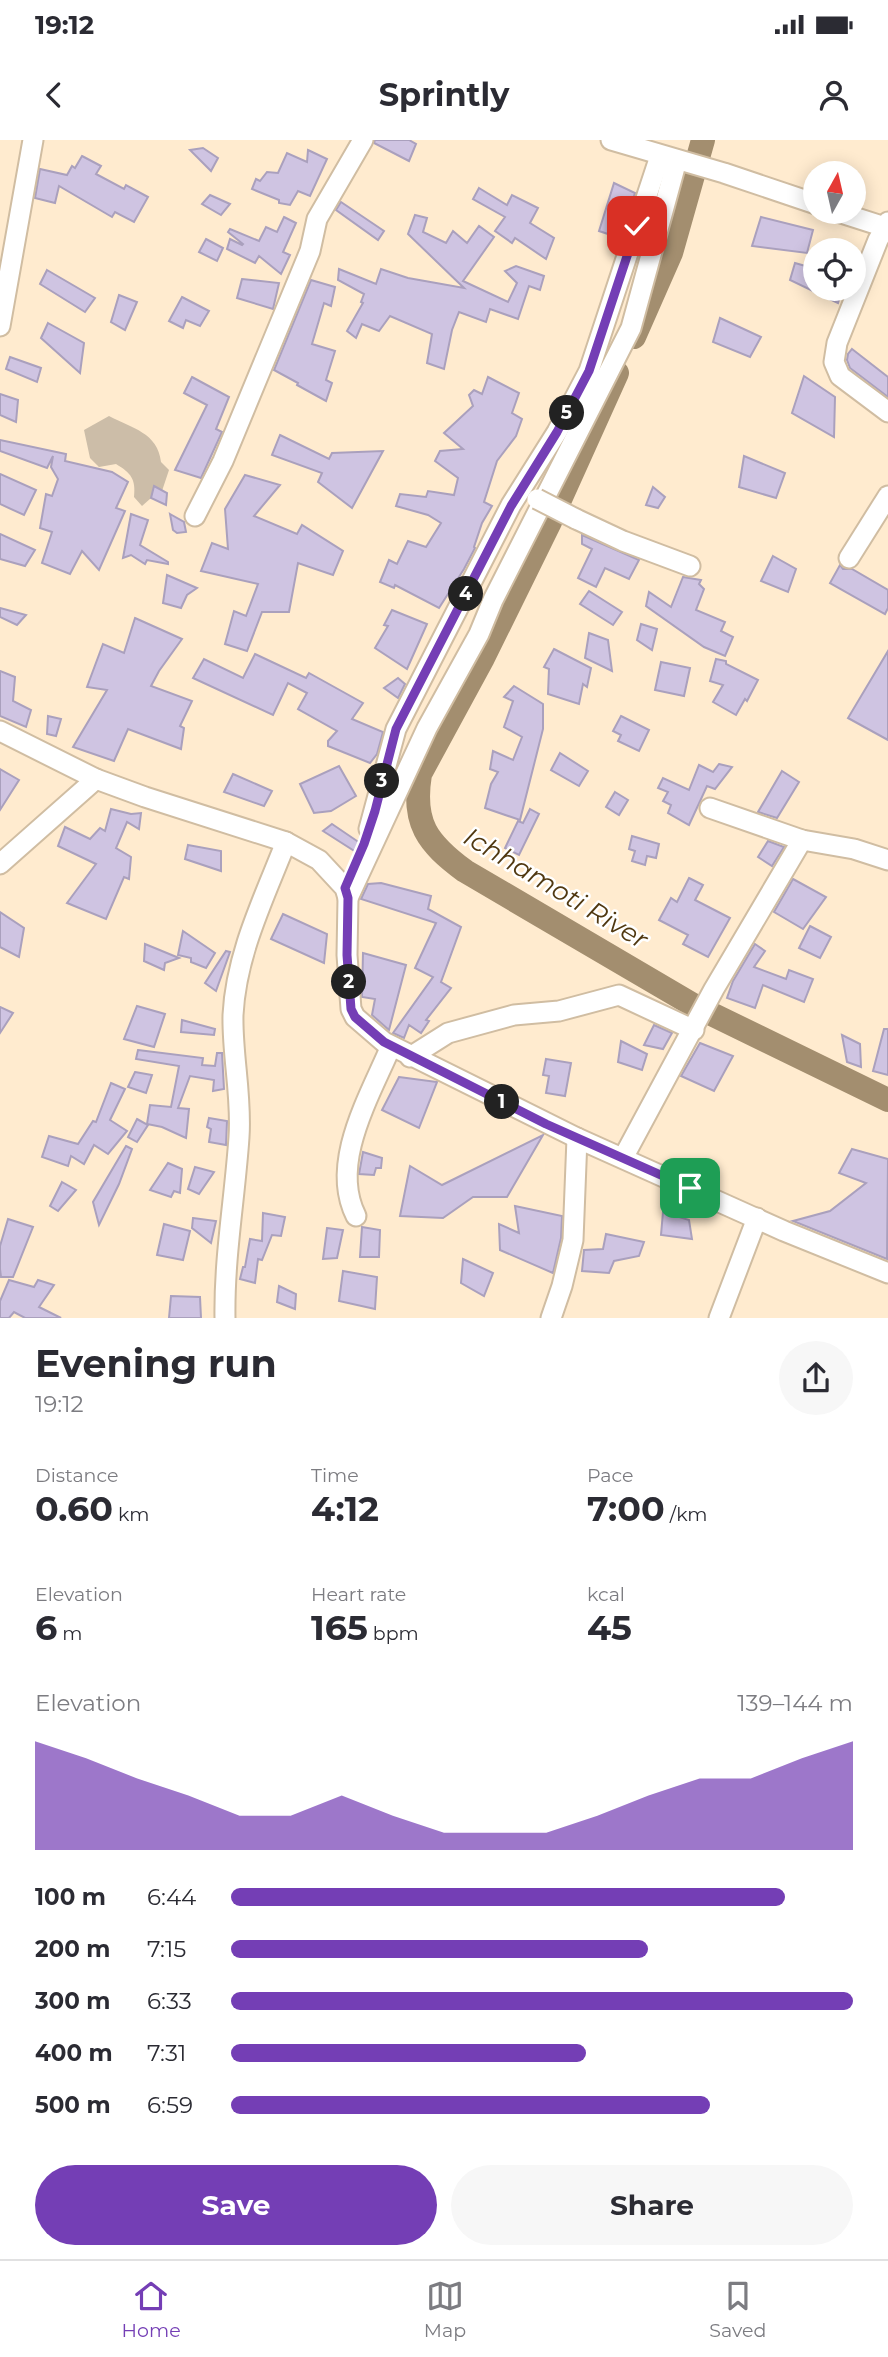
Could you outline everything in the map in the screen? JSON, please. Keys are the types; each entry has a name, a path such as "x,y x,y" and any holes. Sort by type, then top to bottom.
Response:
{"street":[{"path":"0,326 33,140"},
{"path":"195,516 223,461 310,251 317,219 363,140"},
{"path":"611,140 803,200"},
{"path":"668,158 589,371 557,432 529,495 483,559 455,619 396,729 375,811 347,893 347,955 351,1009 355,1017 391,1046 411,1057 577,1138 888,1273"},
{"path":"347,893 427,728 479,634 631,328 668,158"},
{"path":"866,222 885,229 837,343 834,362 840,376 888,412"},
{"path":"529,495 623,541 690,566"},
{"path":"849,558 888,496"},
{"path":"0,731 96,779 286,842 320,860 347,893"},
{"path":"0,864 96,779"},
{"path":"710,808 802,840 854,849 888,860"},
{"path":"624,1158 715,989 802,840"},
{"path":"225,1318 239,1134 233,1015 238,970 286,842"},
{"path":"411,1057 448,1033 513,1015 559,1011 619,995 694,1029"},
{"path":"356,1216 349,1202 350,1156 364,1108 391,1046"},
{"path":"551,1318 573,1240 577,1138"},
{"path":"719,1318 757,1218"}],"shaded area":[{"path":"109,416 149,438 159,452 161,462 169,470 160,497 151,498 142,506 134,497 133,481 125,470 116,464 99,467 90,458 84,430"}],"building":[{"path":"375,140 409,140 416,144 409,161 374,143"},
{"path":"203,148 218,158 211,171 190,150"},
{"path":"308,150 327,159 310,196 298,191 290,205 279,203 279,200 252,189 256,179 260,181 267,172 278,173 287,153 307,162"},
{"path":"82,156 101,166 96,174 124,189 126,185 148,197 134,222 115,212 112,217 59,186 55,203 35,198 40,169 67,175"},
{"path":"614,183 635,193 620,238 599,231"},
{"path":"479,188 507,205 512,195 538,208 530,223 554,238 546,259 515,238 512,243 495,231 505,217 473,199"},
{"path":"210,195 230,204 221,215 202,204"},
{"path":"341,202 384,231 378,240 336,210"},
{"path":"415,215 427,218 423,232 446,243 453,231 467,243 479,226 494,237 463,281 508,302 517,283 505,271 516,266 544,276 540,290 529,286 518,319 490,309 486,322 459,312 452,330 444,369 427,363 432,334 390,316 379,331 362,324 356,338 347,331 363,303 364,294 338,280 339,269 376,284 381,269 408,278 464,288 408,234"},
{"path":"284,217 296,223 283,252 290,255 281,274 259,256 255,263 227,249 230,239 243,244 228,232 230,229 259,241 266,227 277,232"},
{"path":"761,217 813,230 811,238 803,238 803,252 752,246"},
{"path":"206,239 223,248 217,261 199,252"},
{"path":"795,263 803,265 803,286 790,280"},
{"path":"47,270 95,298 85,312 40,284"},
{"path":"242,279 279,283 273,309 237,298"},
{"path":"311,280 335,287 331,306 324,303 312,344 335,351 326,380 332,383 326,401 274,370"},
{"path":"119,295 137,302 125,330 111,322"},
{"path":"182,297 209,311 200,326 186,320 183,328 169,321"},
{"path":"720,318 761,337 750,357 713,342"},
{"path":"48,323 84,343 80,373 41,338"},
{"path":"852,349 888,377 888,397 850,368 847,360"},
{"path":"10,357 41,368 37,382 6,369"},
{"path":"804,376 835,397 834,437 792,413"},
{"path":"192,377 229,397 216,429 222,432 201,478 175,470 207,405 184,393"},
{"path":"488,377 519,393 512,413 522,419 516,436 497,461 484,502 492,506 482,523 475,548 439,608 395,585 394,588 380,582 389,560 397,564 408,541 426,547 441,523 428,515 396,506 400,494 426,497 428,491 454,495 458,478 435,461 440,451 463,449 444,433 473,406 469,395 474,390 482,394"},
{"path":"0,394 18,400 16,422 0,415"},
{"path":"280,435 329,459 332,453 383,451 352,508 318,482 322,473 272,455"},
{"path":"0,440 66,454 65,461 112,472 128,482 116,508 125,511 99,570 82,551 70,574 42,563 52,532 40,528 46,494 52,496 58,479 51,467 53,456 47,468 0,451"},
{"path":"744,456 785,473 776,498 739,487"},
{"path":"0,474 36,490 24,515 0,504"},
{"path":"245,475 280,485 254,516 297,534 302,525 343,551 333,575 298,563 289,612 262,612 247,651 225,644 234,611 246,616 258,584 201,571 212,543 228,549 225,509"},
{"path":"154,486 167,493 166,505 151,498"},
{"path":"653,487 665,497 658,508 646,505"},
{"path":"131,514 148,520 140,545 168,564 147,560 145,564 131,555 123,558"},
{"path":"170,514 184,522 186,532 177,533 173,530"},
{"path":"0,534 35,550 25,566 0,559"},
{"path":"582,535 639,560 629,579 605,568 596,587 578,578 592,549 582,544"},
{"path":"773,556 796,569 788,592 761,581"},
{"path":"840,565 843,569 852,569 888,590 888,608 885,614 830,583"},
{"path":"167,575 197,588 187,595 181,608 163,603"},
{"path":"683,577 701,580 699,584 704,589 696,610 725,622 721,631 733,637 725,656 704,647 646,606 649,592 671,607"},
{"path":"589,591 622,612 613,625 580,604"},
{"path":"0,608 26,615 17,625 0,617"},
{"path":"392,610 427,624 407,669 375,648 388,626 384,625"},
{"path":"135,618 182,639 151,686 192,701 180,726 184,728 181,749 128,729 114,761 73,747 107,690 87,687 103,644 124,653"},
{"path":"641,624 657,629 652,650 637,640"},
{"path":"589,633 608,640 612,671 585,658"},
{"path":"554,649 591,668 587,687 583,684 579,704 548,694 549,669 544,667"},
{"path":"888,651 888,740 848,718"},
{"path":"255,654 306,678 309,673 363,703 352,719 383,732 377,754 370,763 328,746 328,741 337,731 298,709 307,693 288,683 273,715 193,678 204,659 243,678"},
{"path":"716,659 726,661 726,664 758,680 736,715 713,702 723,685 710,681"},
{"path":"661,662 690,668 684,696 655,690"},
{"path":"0,671 15,677 13,701 31,710 26,727 0,716"},
{"path":"398,678 405,684 398,698 384,688"},
{"path":"514,686 543,704 543,729 520,820 485,808 491,784 498,772 490,769 493,751 513,760 522,737 504,727 513,701 504,697"},
{"path":"48,716 61,719 56,736 47,734"},
{"path":"621,716 649,730 639,751 618,741 621,735 613,731"},
{"path":"560,753 588,771 579,786 551,770"},
{"path":"719,764 732,767 715,789 707,786 689,825 668,813 671,805 663,801 668,792 658,788 663,778 689,790 699,765 713,772"},
{"path":"339,766 356,796 331,811 314,813 300,784"},
{"path":"0,769 19,780 0,810"},
{"path":"782,771 799,782 777,818 758,812"},
{"path":"233,774 272,791 264,806 224,792"},
{"path":"615,792 628,800 619,815 606,807"},
{"path":"111,809 131,814 141,813 139,829 127,822 116,848 131,857 129,879 124,877 106,919 67,903 96,864 58,846 65,827 90,839 100,828 105,831"},
{"path":"530,809 539,814 519,855 505,848 518,821 523,823"},
{"path":"332,824 360,843 356,852 323,831"},
{"path":"632,836 659,844 656,858 647,856 645,865 632,861 635,851 629,849"},
{"path":"768,841 784,847 772,866 758,857"},
{"path":"188,845 221,851 221,871 185,859"},
{"path":"689,878 703,885 695,900 730,918 708,957 683,944 688,935 659,920 671,898 677,902"},
{"path":"793,879 826,897 803,929 774,912"},
{"path":"381,883 431,896 428,909 461,927 441,982 451,988 426,1020 429,1021 421,1033 409,1025 404,1038 393,1033 433,977 415,968 436,923 361,899 368,884"},
{"path":"0,912 24,928 19,957 0,947"},
{"path":"283,914 327,934 324,963 271,939"},
{"path":"810,926 831,937 820,958 799,948"},
{"path":"183,931 215,953 206,968 191,962 191,958 178,955"},
{"path":"145,944 179,958 165,963 164,970 144,961"},
{"path":"755,944 765,951 754,967 786,979 789,970 813,979 804,1002 763,985 755,1008 727,998 733,981"},
{"path":"226,951 230,952 216,991 205,983"},
{"path":"363,953 406,965 389,1030 372,1015 375,999 362,997"},
{"path":"137,1006 165,1014 154,1047 124,1039"},
{"path":"0,1007 13,1013 0,1033"},
{"path":"182,1020 215,1029 214,1035 181,1032"},
{"path":"654,1025 672,1033 663,1049 644,1045"},
{"path":"884,1029 888,1029 888,1075 873,1071"},
{"path":"842,1035 860,1044 861,1067 847,1062"},
{"path":"621,1041 647,1054 642,1070 618,1062"},
{"path":"700,1043 733,1056 714,1091 681,1076"},
{"path":"138,1050 203,1058 202,1065 215,1066 217,1053 222,1053 224,1089 213,1091 214,1080 190,1076 178,1108 189,1109 186,1138 162,1127 147,1124 150,1105 171,1107 179,1066 136,1059"},
{"path":"546,1059 571,1063 565,1096 546,1093 549,1076 543,1075"},
{"path":"135,1072 152,1075 146,1093 128,1087"},
{"path":"399,1077 437,1082 419,1128 382,1110"},
{"path":"111,1083 125,1089 110,1120 127,1131 108,1154 94,1145 84,1164 71,1156 68,1166 42,1157 49,1136 78,1144 93,1121 96,1122"},
{"path":"209,1118 227,1121 226,1145 209,1142"},
{"path":"137,1119 148,1125 137,1142 128,1137"},
{"path":"543,1135 507,1197 473,1197 443,1218 400,1216 410,1166 442,1185"},
{"path":"126,1146 132,1149 99,1225 93,1202"},
{"path":"852,1149 888,1159 887,1259 793,1221 830,1211 866,1183 839,1173"},
{"path":"363,1152 382,1158 381,1168 376,1168 374,1175 359,1174"},
{"path":"168,1163 182,1169 180,1193 174,1191 171,1197 150,1190"},
{"path":"195,1167 214,1172 199,1194 188,1189"},
{"path":"62,1182 76,1190 58,1211 50,1206"},
{"path":"515,1206 562,1216 561,1238 553,1273 500,1250 499,1224 519,1233"},
{"path":"663,1212 689,1220 692,1239 661,1235"},
{"path":"263,1213 285,1217 281,1236 272,1235 262,1260 258,1259 255,1283 240,1279 250,1239 262,1241"},
{"path":"193,1218 216,1221 211,1243 192,1228"},
{"path":"8,1219 33,1227 13,1277 1,1277 0,1246"},
{"path":"164,1224 190,1231 183,1260 157,1255"},
{"path":"362,1227 380,1230 379,1257 360,1257"},
{"path":"327,1228 343,1230 337,1258 323,1259"},
{"path":"606,1234 644,1242 639,1256 614,1261 609,1273 582,1271 584,1250 603,1249"},
{"path":"463,1259 493,1273 484,1296 461,1283"},
{"path":"343,1271 377,1277 375,1309 339,1301"},
{"path":"9,1280 34,1287 38,1280 54,1285 39,1307 61,1318 25,1318 14,1312 9,1318 0,1318 0,1301"},
{"path":"279,1286 296,1294 295,1309 277,1302"},
{"path":"171,1296 200,1297 201,1318 169,1318"}],"waterway":[{"name":"Ichhamoti River","path":"634,337 671,253 703,140"},
{"name":"Ichhamoti River","path":"617,373 549,524 483,658 420,774 418,806 425,830 441,851 465,871 695,1006 888,1100"}],"route":[{"path":"637,226 589,371 557,432 511,506 396,729 375,811 345,888 348,898 347,955 351,1009 355,1017 384,1042 546,1124 690,1188"}]}
